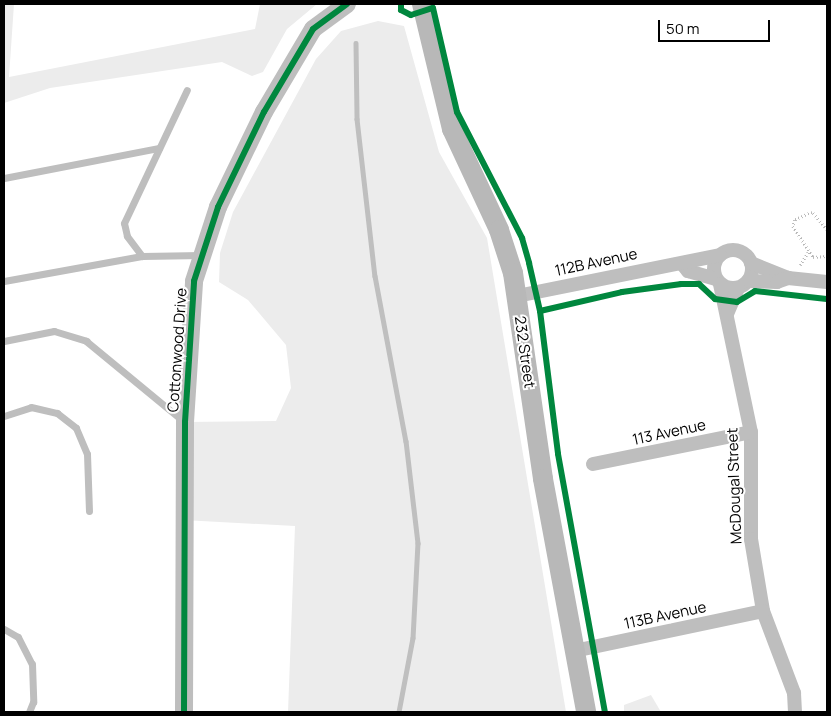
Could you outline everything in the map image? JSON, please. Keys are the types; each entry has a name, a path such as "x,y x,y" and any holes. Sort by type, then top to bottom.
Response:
{"main road":[{"name":"232 Street","path":"422,4 446,111 499,230 517,296 574,651 586,712"}],"street":[{"name":"Cottonwood Drive","path":"184,712 185,422 194,281 218,206 264,112 314,28 347,4"},
{"path":"718,281 714,266 720,255 737,251 751,263 788,278 827,282"},
{"name":"112B Avenue","path":"517,296 648,268 683,265 688,260 720,255"},
{"path":"727,314 743,284 751,263"},
{"path":"683,265 688,272 718,281 743,284 777,282 788,278"},
{"name":"McDougal Street","path":"718,281 727,314 751,432 750,539 763,611 794,693 796,712"},
{"name":"113 Avenue","path":"593,464 751,432"},
{"name":"113B Avenue","path":"574,651 763,611"}],"lane":[{"path":"142,256 127,236 124,222 187,90"},
{"path":"4,178 159,148"},
{"path":"4,281 142,256 202,255"},
{"path":"4,341 54,331 86,340 185,422"},
{"path":"4,416 31,406 57,413 76,428 87,454 89,511"},
{"path":"4,629 18,637 32,664 33,702 29,712"}],"path":[{"path":"827,230 812,212 795,220 793,226 813,257 827,256"},
{"path":"800,266 808,252"}],"shaded area":[{"path":"4,4 14,4 9,77 255,29 260,4 317,4 287,29 263,72 252,76 222,62 50,88 4,103"},
{"path":"378,21 404,26 439,152 487,238 566,712 288,712 295,526 183,520 185,422 276,421 291,388 286,345 248,300 219,282 220,253 233,212 316,59 341,31"},
{"path":"651,695 661,712 624,712 624,705"}],"waterway":[{"path":"356,43 357,119 375,276 406,441 418,543 413,638 399,712"}],"cycle path":[{"path":"184,712 185,422 194,281 218,207 264,112 313,29 347,4"},
{"path":"401,4 401,10 411,15 433,8 457,112 522,238 540,311 558,454 605,712"},
{"path":"540,311 622,292 681,284 699,284 715,299 737,302 755,291 827,299"}]}
